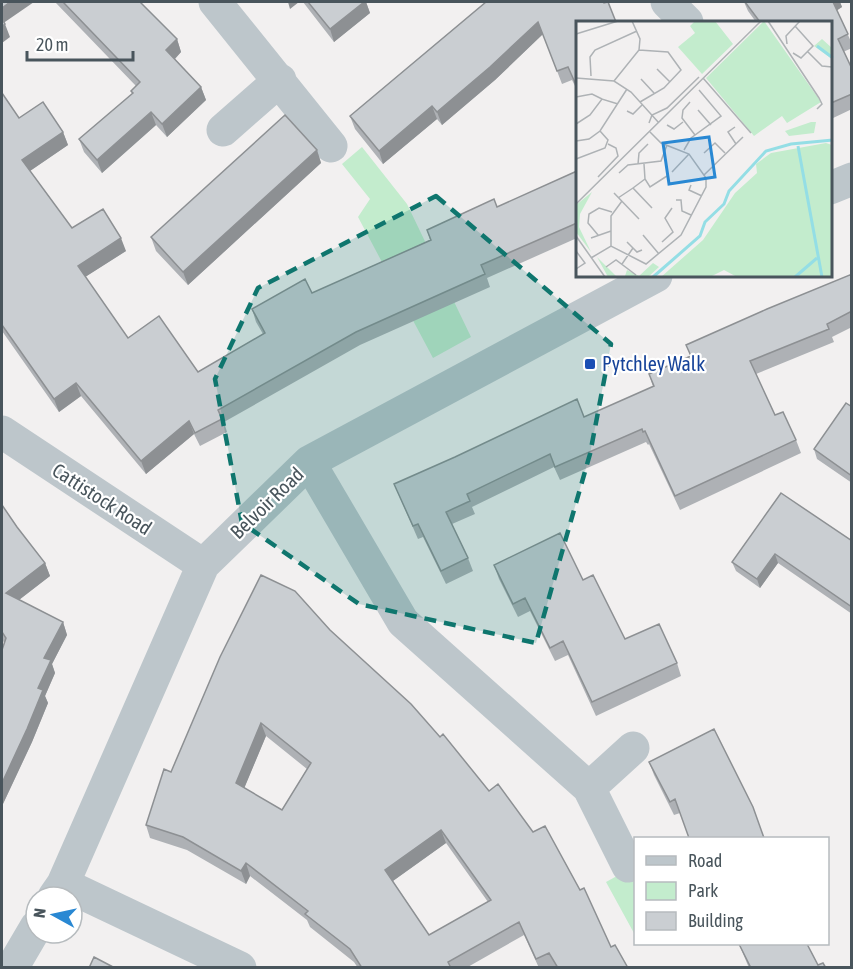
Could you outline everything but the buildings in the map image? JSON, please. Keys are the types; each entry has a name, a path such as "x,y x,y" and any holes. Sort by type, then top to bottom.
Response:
{"street":[{"path":"215,2 331,146"},
{"path":"667,2 686,21"},
{"path":"223,130 280,80"},
{"path":"832,188 852,179"},
{"name":"Belvoir Road","path":"60,885 203,565 309,462 652,278"},
{"name":"Cattistock Road","path":"2,432 203,565"},
{"path":"309,462 403,622 589,788 628,866"},
{"path":"589,788 633,748"},
{"path":"84,901 240,968"},
{"path":"12,968 25,945"}],"highlighted area":[{"path":"436,196 611,344 590,454 536,643 359,604 242,523 215,379 258,288"}],"green space":[{"path":"362,147 407,204 471,337 433,358 358,217 370,199 342,164"},
{"path":"634,867 634,933 606,882"}],"place":[{"name":"Pytchley Walk","path":"590,364"}]}
